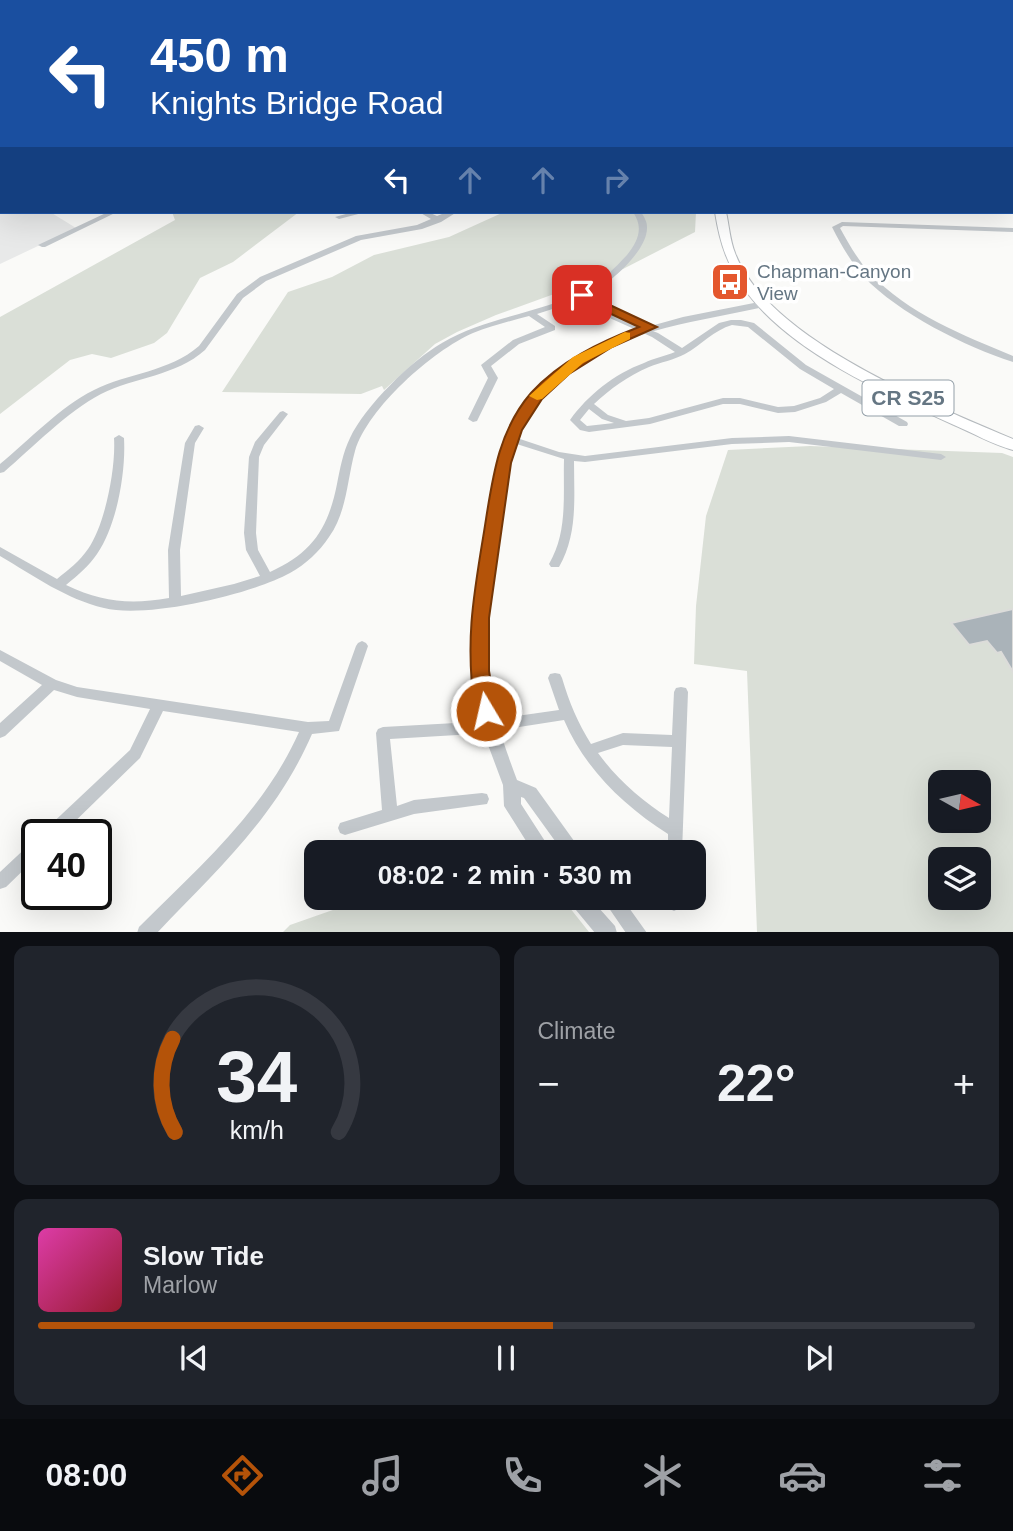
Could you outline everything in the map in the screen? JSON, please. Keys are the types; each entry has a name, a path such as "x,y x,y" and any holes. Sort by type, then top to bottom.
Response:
{"main road":[{"name":"CR S25","path":"720,214 722,236 732,260 764,304 793,330 855,371 901,395 1013,445"}],"street":[{"path":"42,245 109,214"},
{"path":"340,217 353,214"},
{"path":"427,214 438,220"},
{"path":"0,470 80,401 101,390 164,370 194,355 202,348 230,307 251,286 263,279 359,238 438,220 449,214"},
{"path":"0,551 58,584 94,601 115,606 145,607 175,602 267,579 300,562 329,531 353,442 377,407 427,358 448,342 475,330 532,314 578,297 619,270 642,240 644,226 638,214"},
{"path":"1013,230 839,224 836,228 844,247 860,270 884,292 947,331 1013,359"},
{"path":"578,297 646,329 684,351"},
{"path":"535,840 513,806 511,785 489,726 479,671 479,618 503,463 511,439 525,411 549,383 592,352 646,329 764,304"},
{"path":"473,419 493,378 486,365 516,342 552,328 532,314"},
{"path":"840,389 823,400 795,410 778,410 740,401 723,401 650,421 589,429 575,420 588,404 636,370 684,351 709,331 747,323 795,361 903,424"},
{"path":"588,404 605,417 632,423"},
{"path":"267,579 252,550 250,533 254,457 259,444 283,414"},
{"path":"175,602 174,550 190,443 199,428"},
{"path":"58,584 85,562 103,533 121,453 119,438"},
{"path":"511,439 569,458 599,458 732,441 775,439 942,457"},
{"path":"555,564 566,541 569,458"},
{"path":"0,655 52,684 104,698 308,728 334,727 362,646"},
{"path":"555,678 565,714 588,751 615,785 638,807 676,831"},
{"path":"0,732 52,684"},
{"path":"676,840 681,692"},
{"path":"67,819 135,754 158,707"},
{"path":"390,813 383,733 428,733 565,714"},
{"path":"146,932 245,826 287,773 308,728"},
{"path":"588,751 623,739 678,741"},
{"path":"511,785 530,793 564,840"},
{"path":"345,828 390,813 426,805 482,799"},
{"path":"0,882 21,862"},
{"path":"589,910 607,932"},
{"path":"620,910 637,932"}],"shaded area":[{"path":"0,214 53,214 76,228 0,264"},
{"path":"173,214 296,214 233,262 200,278 167,333 154,343 111,358 92,354 70,360 0,414 0,317 175,220"},
{"path":"500,214 696,214 695,232 623,269 457,332 435,344 384,390 382,386 361,394 222,392 288,292 332,277 374,255 449,237"},
{"path":"810,446 1002,453 1013,457 1013,932 757,932 747,671 694,664 696,606 706,516 728,450"},
{"path":"333,910 572,910 589,932 283,932 290,925"}],"building":[{"path":"1013,609 1013,672 1001,652 997,653 987,641 969,645 951,623"}],"slow traffic":[{"path":"537,396 578,360 625,336"}],"place":[{"name":"Chapman-Canyon View","path":"730,282"}],"route":[{"path":"486,711 479,671 479,618 503,463 515,430 537,396 578,360 607,344 651,327 582,295"}]}
